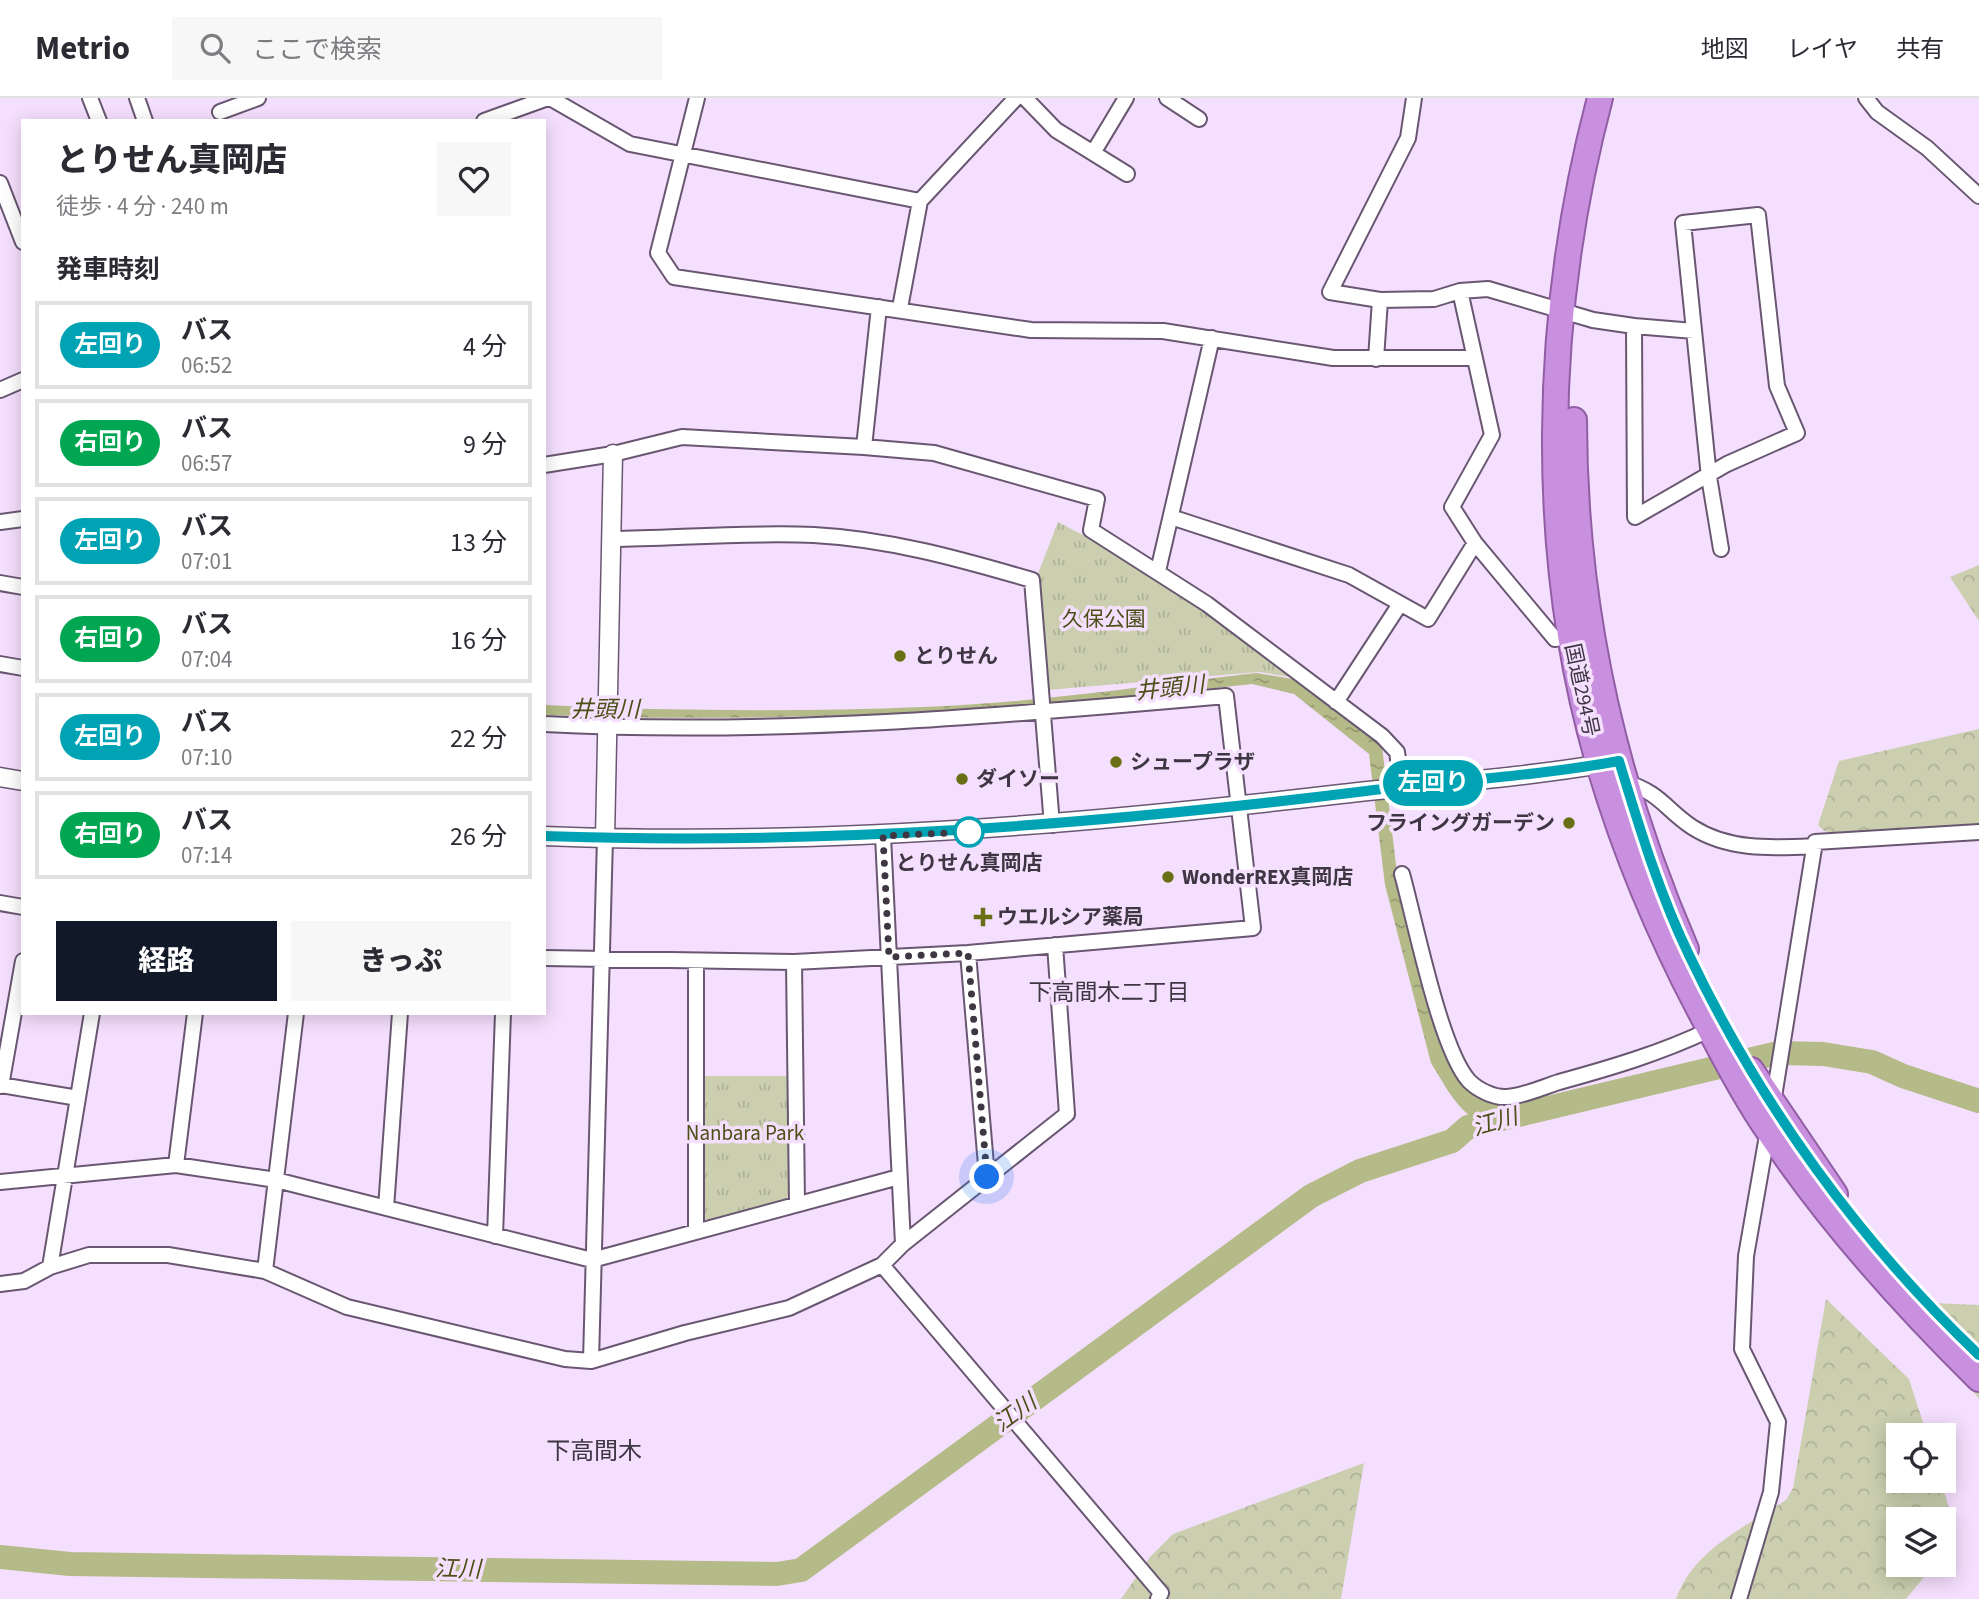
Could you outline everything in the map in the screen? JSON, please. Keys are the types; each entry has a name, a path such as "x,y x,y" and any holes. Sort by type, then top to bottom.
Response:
{"highway":[{"name":"国道294号","path":"1600,98 1584,172 1557,464 1563,574 1571,636 1614,769"},
{"name":"国道294号","path":"1618,98 1569,313 1578,536 1614,769 1645,896 1717,1034 1745,1077 1768,1132 1860,1252 1979,1379"},
{"name":"国道294号","path":"1745,1077 1773,1106 1859,1226 1979,1355"}],"street":[{"path":"90,98 98,119"},
{"path":"136,98 144,119"},
{"path":"219,110 258,98"},
{"path":"490,119 549,98 630,144 920,201"},
{"path":"697,98 658,253 674,277 900,308 1031,330 1163,331 1333,358 1475,358"},
{"path":"900,308 920,201 1016,98"},
{"path":"1025,98 1056,130 1127,174"},
{"path":"1093,153 1126,98"},
{"path":"1167,98 1199,119"},
{"path":"1414,98 1408,138 1330,292 1380,300 1434,299 1460,291 1488,289 1569,313 1634,326 1694,331"},
{"path":"1866,98 1877,112 1927,148 1979,196"},
{"path":"0,183 21,237"},
{"path":"1634,326 1635,517 1709,477 1727,464 1797,433 1777,386 1758,215 1683,223 1709,477 1721,548"},
{"path":"1460,291 1492,435 1452,507 1475,543 1555,639 1571,636"},
{"path":"1376,359 1380,300"},
{"path":"864,447 878,307"},
{"path":"1158,571 1212,338"},
{"path":"0,390 21,381"},
{"path":"546,465 613,454 681,437 864,447 934,453 1097,499 1091,530 1207,604 1382,736 1397,752 1398,787"},
{"path":"591,1362 613,454"},
{"path":"1171,517 1349,575 1427,619 1475,543"},
{"path":"0,522 21,519"},
{"path":"611,539 813,535 929,550 1032,580 1052,825"},
{"path":"0,583 21,587"},
{"path":"1336,702 1401,604"},
{"path":"0,664 21,668"},
{"path":"546,724 607,727 838,725 1041,712 1226,696 1253,928 968,953 794,962 546,958"},
{"path":"546,836 883,836 1052,825 1398,787 1614,769 1648,789 1692,827 1726,841 1760,848 1815,846"},
{"path":"0,777 21,781"},
{"path":"1739,1599 1771,1492 1778,1422 1742,1349 1746,1256 1815,842 1979,832"},
{"path":"883,836 903,1244"},
{"path":"1402,874 1447,1039 1460,1069 1471,1083 1486,1093 1507,1097 1717,1034"},
{"path":"0,903 21,907"},
{"path":"0,1284 24,1281 50,1267 89,1255 169,1255 265,1271 347,1307 565,1359 591,1362 684,1333 789,1308 882,1265 903,1244 1067,1114 1055,945"},
{"path":"968,953 987,1177"},
{"path":"696,962 696,1232"},
{"path":"794,962 797,1204"},
{"path":"21,972 1,1086 78,1098"},
{"path":"50,1267 92,1015"},
{"path":"176,1165 195,1015"},
{"path":"265,1271 296,1015"},
{"path":"386,1208 400,1015"},
{"path":"495,1236 503,1015"},
{"path":"0,1182 176,1165 276,1180 592,1260 899,1177"},
{"path":"882,1265 1161,1593 1158,1599"}],"green space":[{"name":"久保公園","path":"1058,522 1210,602 1296,678 1259,672 1047,690 1037,576"},
{"path":"1979,565 1979,621 1950,577"},
{"path":"1979,729 1979,841 1889,844 1824,831 1818,825 1839,761"},
{"name":"Nanbara Park","path":"701,1076 788,1076 790,1191 784,1203 711,1223 701,1216"},
{"path":"1826,1299 1909,1379 1923,1423 1886,1423 1886,1493 1945,1493 1949,1507 1886,1507 1886,1577 1924,1577 1906,1599 1676,1599 1695,1566 1708,1553 1737,1530 1786,1500 1793,1488"},
{"path":"1908,1302 1979,1305 1979,1399"},
{"path":"1364,1463 1341,1599 1121,1599 1150,1557 1173,1534"}],"water":[{"path":"1256,673 1293,679 1382,746 1398,882 1452,1075 1463,1088 1476,1097 1507,1107 1475,1115 1448,1091 1431,1063 1385,885 1369,754 1294,694 1252,684 1075,702 899,713 722,718 546,715 546,705 686,710 875,709 1006,702"}],"waterway":[{"name":"井頭川","path":"1438,1037 1445,1058 1462,1090 1470,1100 1487,1112"},
{"name":"江川","path":"0,1557 70,1564 777,1574 801,1570 1311,1196 1360,1171 1452,1141 1468,1127 1778,1053 1823,1054 1872,1062 1903,1076 1979,1101"}],"bus line":[{"name":"左回り","path":"546,836 735,839 968,832 1216,809 1619,761 1677,927 1729,1034 1773,1106 1859,1226 1922,1297 1979,1355"}],"place":[{"name":"とりせん","path":"900,656"},
{"name":"シュープラザ","path":"1116,762"},
{"name":"ダイソー","path":"962,779"},
{"name":"フライングガーデン","path":"1569,823"},
{"name":"とりせん真岡店","path":"969,832"},
{"name":"WonderREX真岡店","path":"1168,877"},
{"name":"ウエルシア薬局","path":"983,917"}],"district":[{"name":"下高間木二丁目","path":"1109,992"},
{"name":"下高間木","path":"594,1451"}],"route":[{"path":"969,832 883,836 889,957 968,953 987,1177"}]}
